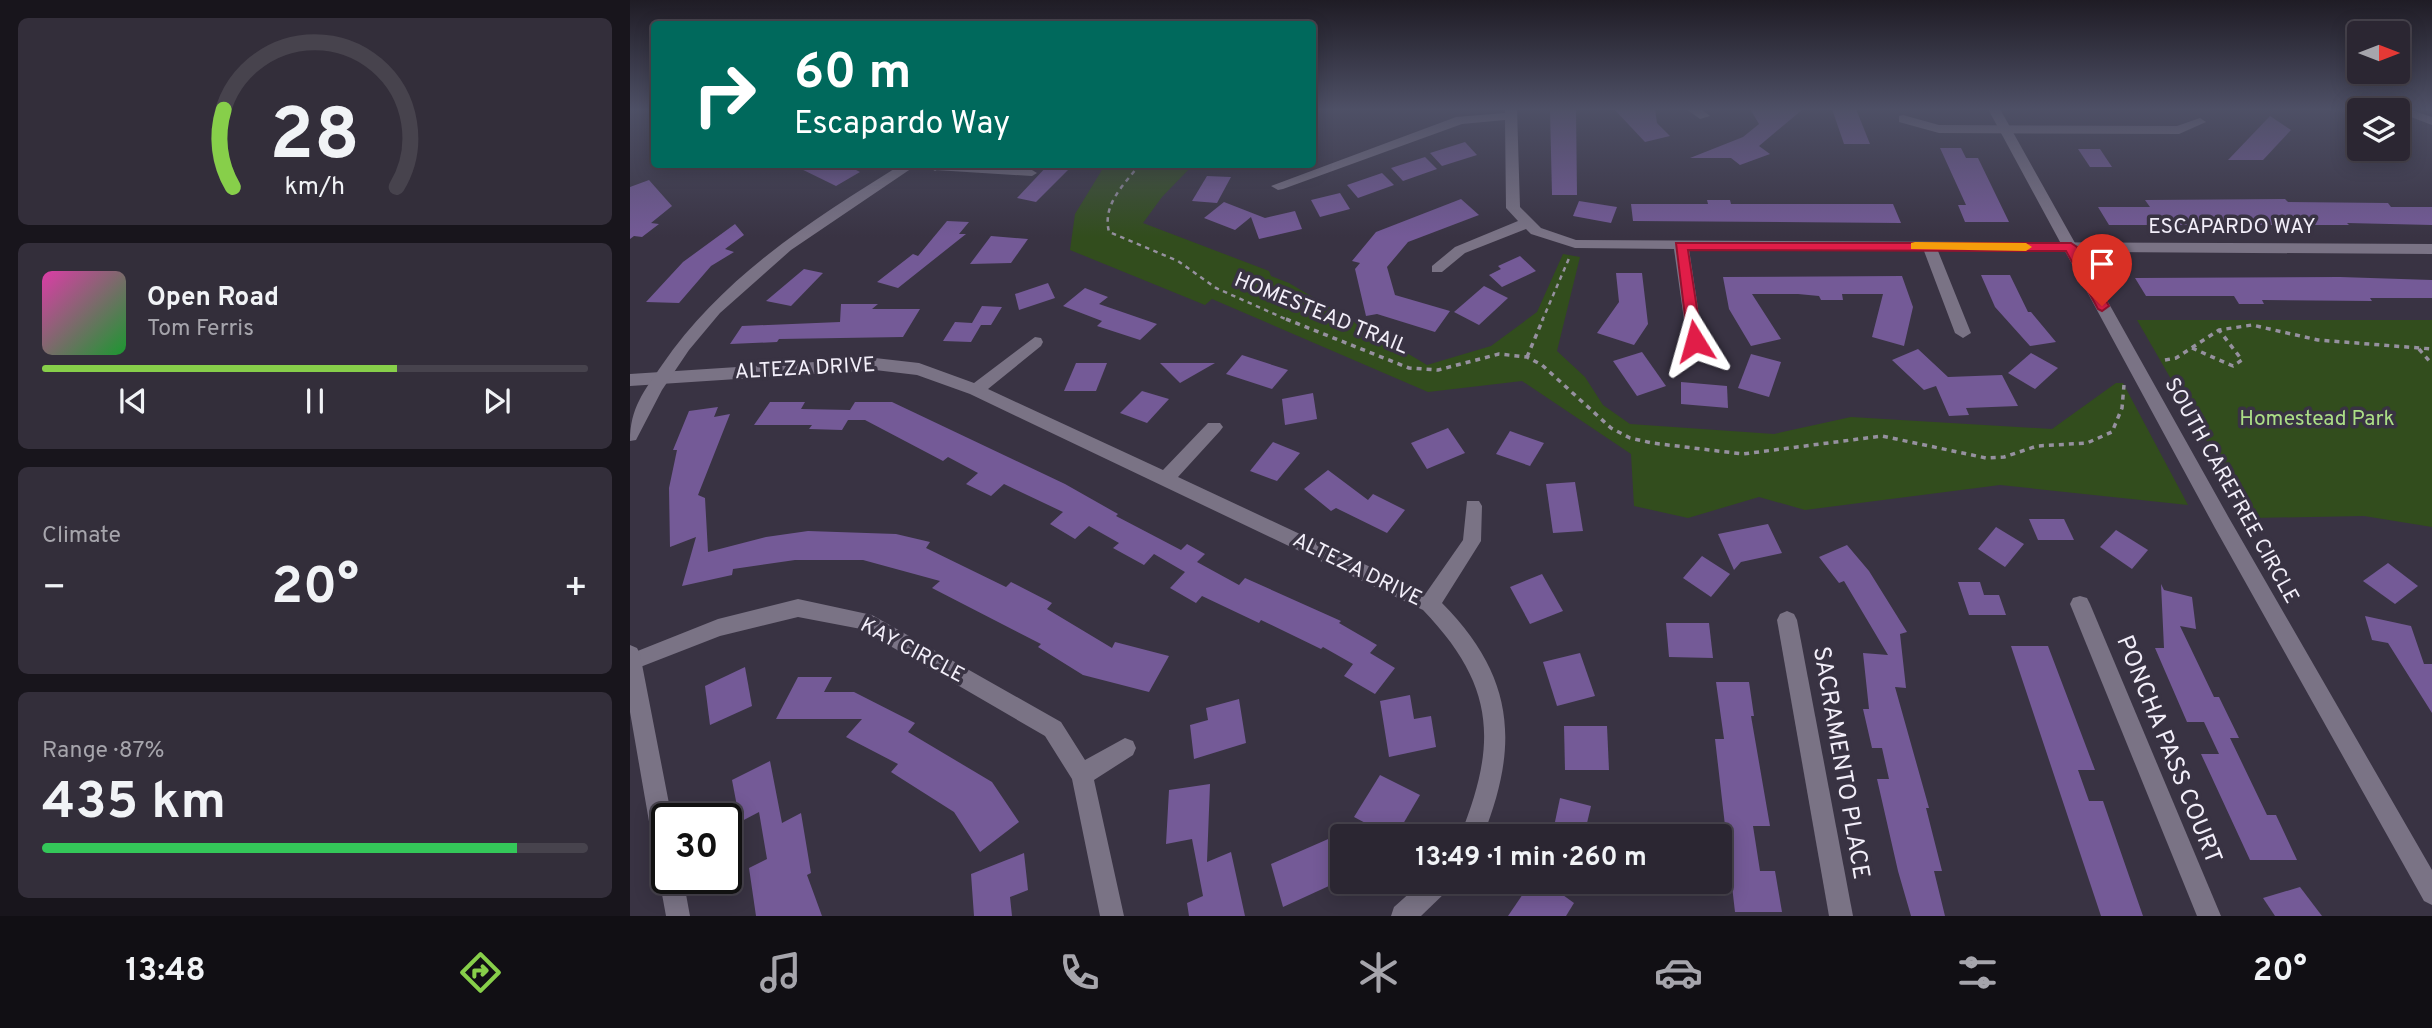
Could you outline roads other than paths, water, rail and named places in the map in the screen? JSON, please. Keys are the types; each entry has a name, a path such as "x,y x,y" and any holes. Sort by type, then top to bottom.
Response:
{"street":[{"path":"1278,186 1372,152"},
{"path":"1437,269 1460,250 1527,223 1513,208 1511,200 1511,152"},
{"name":"SOUTH CAREFREE CIRCLE","path":"2017,152 2222,523 2432,892"},
{"path":"630,435 660,378 694,329 759,266 806,231 906,168"},
{"name":"ESCAPARDO WAY","path":"1527,223 1548,237 1575,244 2432,249"},
{"path":"1681,246 1695,341"},
{"path":"1929,246 1963,333"},
{"path":"976,390 1035,342"},
{"name":"ALTEZA DRIVE","path":"630,380 875,364 919,369 976,390 1430,604 1446,619 1476,658 1493,697 1496,722 1492,783 1477,824"},
{"path":"1166,479 1214,427"},
{"path":"1430,604 1472,541 1473,506"},
{"name":"PONCHA PASS COURT","path":"2080,604 2209,916"},
{"name":"KAY CIRCLE","path":"631,659 718,628 797,608 865,621 1053,729 1082,775 1112,916"},
{"name":"SACRAMENTO PLACE","path":"1787,620 1841,916"},
{"path":"631,659 657,803"},
{"path":"1082,775 1125,748"},
{"path":"674,894 678,916"},
{"path":"1403,916 1427,894"}],"lane":[{"path":"961,168 1032,173"}],"park label":[{"name":"Homestead Park","path":"2317,419"}]}
